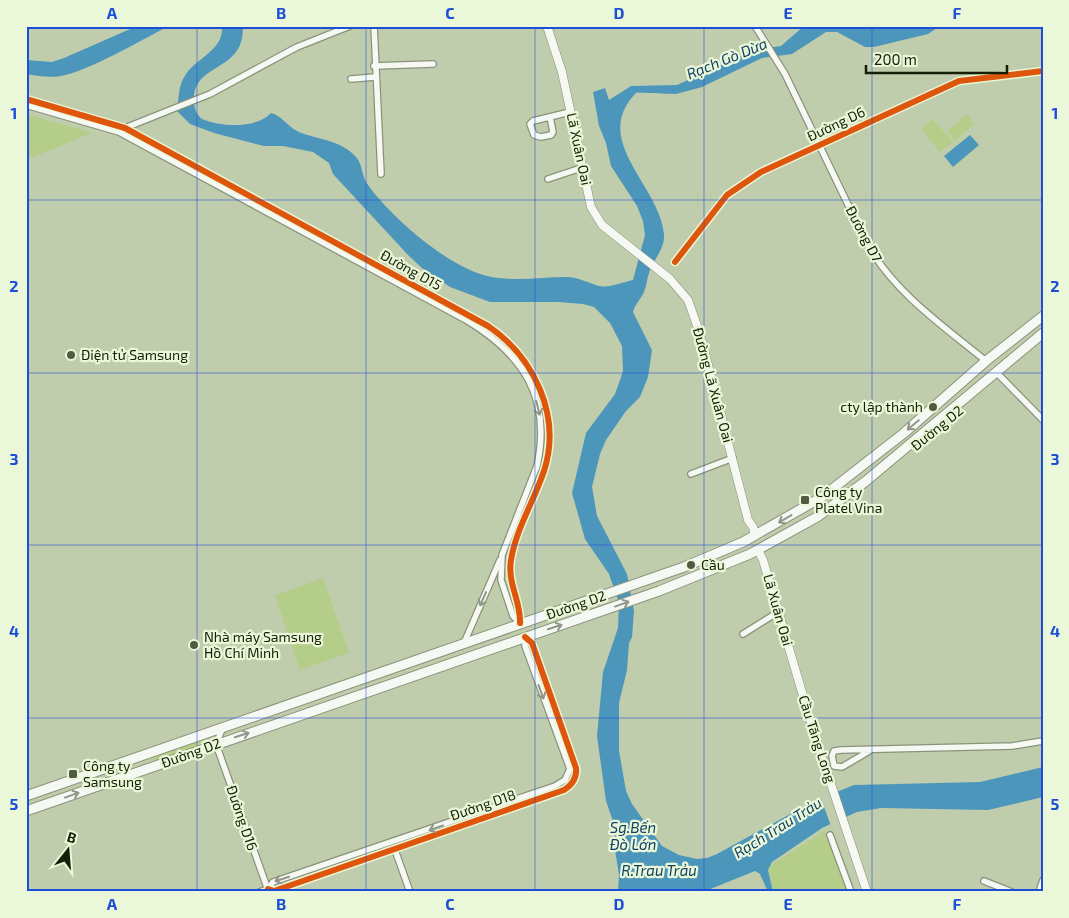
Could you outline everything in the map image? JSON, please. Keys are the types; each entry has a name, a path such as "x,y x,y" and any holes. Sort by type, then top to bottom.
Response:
{"main road":[{"name":"Lã Xuân Oai","path":"547,26 562,72 591,207 595,216 610,232 639,254"},
{"name":"Đường Lã Xuân Oai","path":"639,254 670,279 684,294 691,307 733,458 748,520 753,527 755,536"},
{"name":"Đường D2","path":"1009,343 1013,334 1043,311"},
{"name":"Đường D2","path":"28,795 670,572 743,542 816,501 900,436 986,361 1043,316"},
{"name":"Đường D2","path":"26,811 460,659 527,642 585,617 670,587 748,555 825,511 866,481 973,394 1043,333"},
{"name":"Đường D2","path":"1016,356 1026,353 1043,340"},
{"path":"986,361 997,373"},
{"path":"755,536 758,550"},
{"name":"Lã Xuân Oai","path":"758,550 764,560 796,672"},
{"path":"520,623 527,642"},
{"name":"Cầu Tăng Long","path":"796,672 814,733 867,892"}],"street":[{"path":"120,132 125,128 210,94 298,47 350,26"},
{"path":"374,26 374,66 381,174"},
{"name":"Đường D7","path":"755,26 785,74 866,244 882,268 905,295 986,361"},
{"path":"374,66 433,64"},
{"name":"Đường D6","path":"675,262 727,196 761,172 959,81 1043,71"},
{"path":"351,79 375,77"},
{"name":"Đường D15","path":"26,99 125,128 466,320 506,348 526,374 538,408 542,440 536,468 502,556 501,580 513,616 520,623"},
{"name":"Đường D15","path":"26,105 120,132 488,326 515,348 536,378 546,408 549,439 544,471 516,541 511,560 510,579 521,615 520,623"},
{"path":"550,117 553,132 551,135 541,137 534,135 531,129 531,122 550,117 570,112"},
{"path":"548,179 584,168"},
{"path":"997,373 1043,420"},
{"path":"691,474 733,458"},
{"path":"536,468 544,471"},
{"path":"508,538 516,541"},
{"path":"464,643 502,556"},
{"path":"743,634 775,614"},
{"name":"Đường D18","path":"259,892 274,891 564,790 570,786 577,775 576,768 527,642"},
{"name":"Đường D18","path":"268,890 273,882 555,786 566,780 570,769 527,642"},
{"path":"216,744 223,726"},
{"path":"871,750 842,767 834,766 832,756 834,751 841,750 1012,746 1043,741"},
{"name":"Đường D16","path":"216,744 268,890"},
{"path":"830,835 851,892"},
{"path":"394,850 410,892"},
{"path":"1039,892 1043,880"},
{"path":"984,881 1012,892"}],"green space":[{"path":"26,114 92,133 26,160"},
{"path":"967,114 974,124 955,141 947,131"},
{"path":"933,119 953,142 940,152 921,129"},
{"path":"323,578 349,653 300,670 275,595"},
{"path":"195,741 200,742 199,747 154,763 152,757"},
{"path":"825,831 848,892 773,892 768,867"}],"water":[{"path":"137,26 169,26 100,62 73,73 52,77 26,74 26,60 52,62"},
{"name":"Sg.Bến Đò Lớn","path":"222,26 243,26 242,38 239,47 232,56 203,77 194,92 196,112 202,119 219,124 238,125 257,122 271,113 299,132 342,146 357,158 366,182 404,224 437,251 472,271 487,276 507,279 571,277 599,286 612,286 633,280 645,235 643,221 637,206 611,166 606,143 599,126 593,92 605,88 609,100 631,86 677,85 754,50 781,46 804,26 940,26 928,34 874,47 865,47 837,32 826,32 792,54 762,58 702,87 676,94 637,92 624,110 620,127 623,145 651,197 659,216 664,239 650,270 644,292 633,312 652,350 648,377 640,397 626,411 606,440 600,454 592,487 597,516 627,574 634,611 627,670 619,703 619,751 626,791 632,804 662,846 679,855 697,859 717,854 816,800 854,785 980,782 1043,767 1043,797 988,810 881,808 857,812 822,828 772,862 768,870 773,892 768,892 760,874 755,871 703,892 618,892 619,875 615,850 615,827 606,801 597,736 603,672 618,628 619,603 609,574 585,539 572,493 586,433 615,394 619,383 623,371 622,346 610,323 594,307 558,302 490,302 450,287 423,269 408,255 333,174 329,163 313,152 283,146 264,146 214,133 190,124 177,111 179,92 186,74 219,41 222,34"},
{"path":"970,135 979,145 953,167 944,156"}],"pier":[{"path":"830,792 841,822 831,826 820,796"}],"waterway":[{"name":"Rạch Gò Dừa","path":"637,92 668,93"}],"cycle path":[{"path":"675,262 727,195 761,172 959,81 1043,71"},
{"path":"26,99 125,128 488,326 519,354 531,371 540,390 546,409 549,430 549,450 544,471 521,526 511,560 512,584 520,615 520,623"},
{"path":"268,889 274,891 564,790 569,786 575,778 576,768 532,643 525,637"}],"place":[{"name":"Điện tử Samsung","path":"71,355"},
{"name":"cty lập thành","path":"933,407"},
{"name":"Công ty Platel Vina","path":"805,500"},
{"name":"Cầu","path":"691,565"},
{"name":"Nhà máy Samsung Hồ Chí Minh","path":"194,645"},
{"name":"Công ty Samsung","path":"73,774"}],"water label":[{"name":"Rạch Trau Trảu","path":"778,828"},
{"name":"R.Trau Trảu","path":"659,871"}]}
